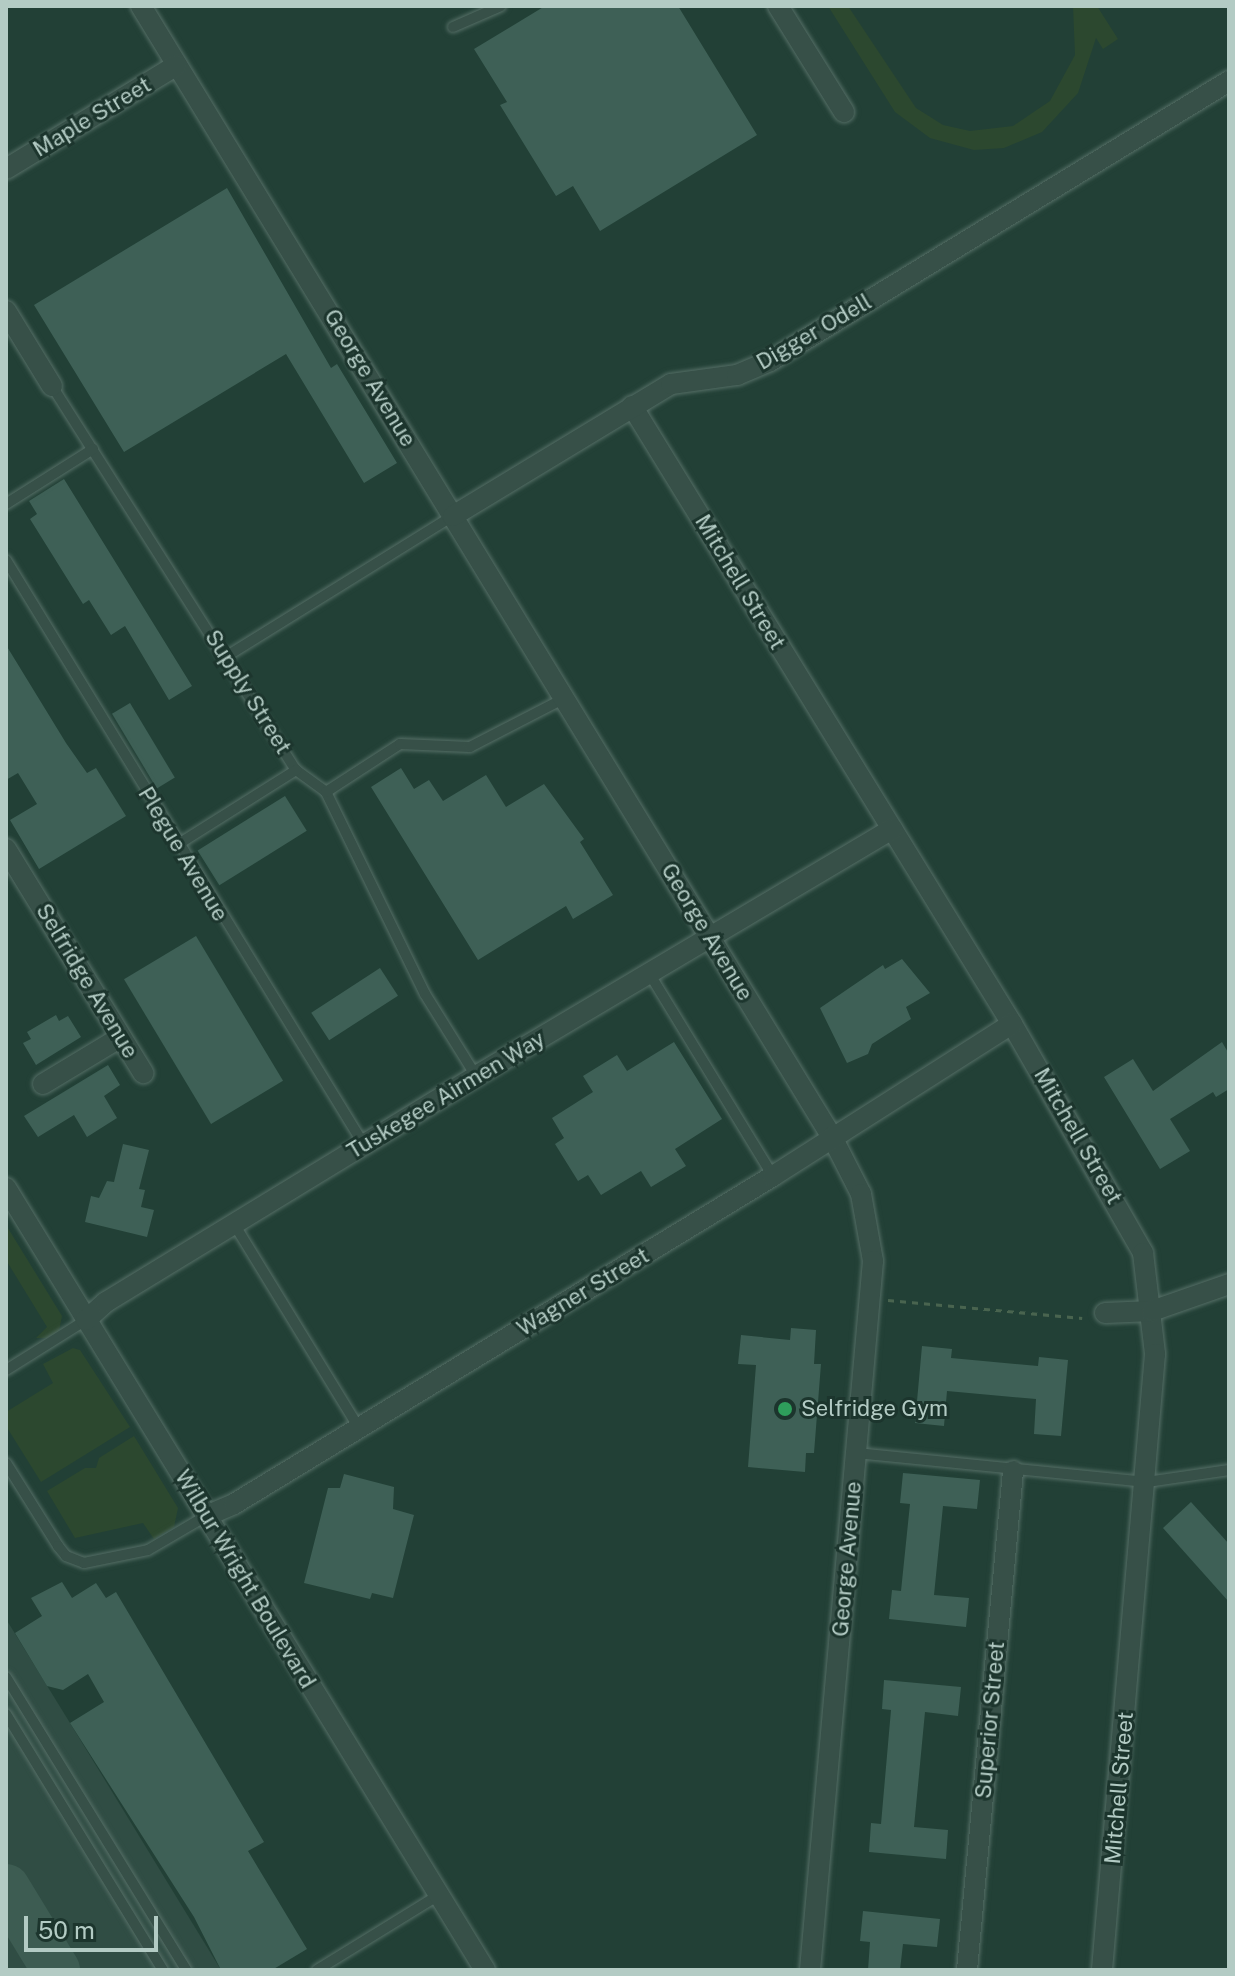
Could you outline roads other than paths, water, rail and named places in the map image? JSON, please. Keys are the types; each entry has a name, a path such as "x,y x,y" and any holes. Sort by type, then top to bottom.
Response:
{"street":[{"name":"George Avenue","path":"141,6 832,1137 861,1194 872,1242 810,1970"},
{"path":"778,6 844,112"},
{"name":"Maple Street","path":"6,169 177,65"},
{"name":"Digger Odell","path":"453,516 671,384 737,375 770,361 1229,81"},
{"name":"Supply Street","path":"6,311 52,386"},
{"name":"Mitchell Street","path":"632,406 1012,1024 1140,1243 1152,1311 1147,1482 1102,1970"},
{"name":"Tuskegee Airmen Way","path":"86,1320 234,1224 476,1076 892,829"},
{"name":"Selfridge Avenue","path":"6,849 143,1073"},
{"name":"Wagner Street","path":"206,1516 234,1504 773,1176 1012,1024"},
{"path":"43,1084 121,1037"},
{"name":"Wilbur Wright Boulevard","path":"6,1188 485,1970"},
{"path":"1105,1313 1152,1311 1229,1284"},
{"name":"Superior Street","path":"967,1970 1013,1471"}],"lane":[{"path":"453,27 501,6"},
{"name":"Supply Street","path":"52,386 227,656 296,770 326,792 425,994 476,1076"},
{"path":"6,504 93,449"},
{"name":"Digger Odell","path":"227,656 453,516"},
{"name":"Plegue Avenue","path":"6,560 177,845 364,1145"},
{"path":"326,792 400,744 470,747 565,698"},
{"path":"177,845 296,770"},
{"path":"649,973 773,1176"},
{"path":"234,1224 359,1428"},
{"name":"Tuskegee Airmen Way","path":"6,1370 86,1320"},
{"path":"856,1453 1147,1482 1229,1470"},
{"name":"Wagner Street","path":"6,1463 66,1556 84,1563 148,1550 206,1516"},
{"path":"6,1677 186,1970"},
{"path":"6,1714 163,1970"},
{"path":"317,1970 439,1895"}],"place":[{"name":"Selfridge Gym","path":"785,1409"}]}
